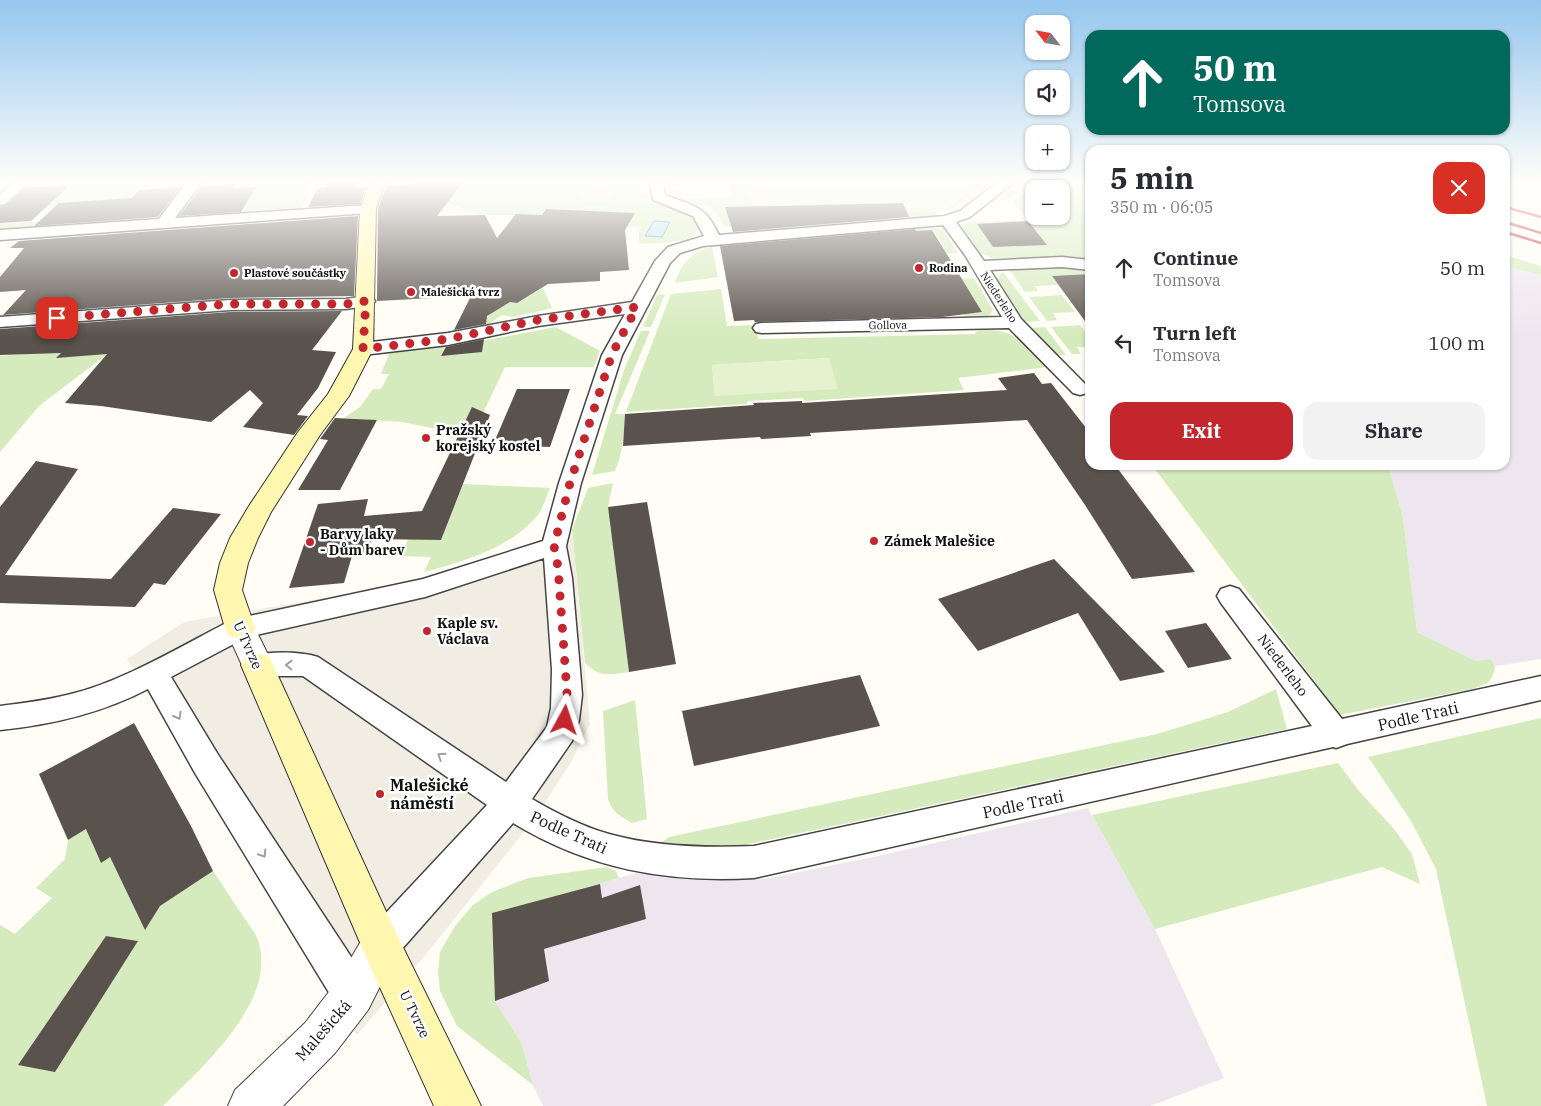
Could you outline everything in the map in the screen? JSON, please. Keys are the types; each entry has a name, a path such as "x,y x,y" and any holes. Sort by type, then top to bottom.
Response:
{"main road":[{"name":"U Tvrze","path":"240,628 228,590 232,570 244,538 258,512 304,440 338,396 363,349 367,234"},
{"name":"U Tvrze","path":"257,665 381,945 458,1106"}],"street":[{"path":"0,235 19,234"},
{"path":"711,234 714,240"},
{"path":"381,945 510,804 553,745 565,720 567,693 558,567 554,546 570,483 612,354 637,307 668,256 683,246 714,240 788,234"},
{"name":"Niederleho","path":"956,234 1014,322 1080,389"},
{"path":"979,266 1062,262 1085,264"},
{"path":"0,322 230,304 346,304 366,301"},
{"path":"363,349 448,339 538,320 637,307"},
{"name":"Gollova","path":"762,328 1014,322"},
{"path":"0,718 30,716 74,706 128,686 240,628 425,588 554,546"},
{"name":"Niederleho","path":"1230,596 1336,735"},
{"name":"U Tvrze","path":"240,628 257,665"},
{"path":"257,665 308,665 510,804"},
{"path":"154,674 206,763 353,995"},
{"name":"Podle Trati","path":"510,804 547,825 609,850 658,859 736,864 754,862 1336,735 1541,688"},
{"name":"Malešická","path":"251,1106 320,1038 353,995 381,945"}],"shaded area":[{"path":"1510,267 1541,275 1541,659 1495,666 1491,659 1476,661 1417,632 1403,517 1389,470 1510,470"},
{"name":"Malešické náměstí","path":"572,530 590,724 571,762 535,818 423,958 357,1035 306,955 193,764 127,659 184,622 388,587 461,567"},
{"path":"1088,808 1155,929 1224,1078 1150,1106 543,1106 533,1085 521,1042 495,1001 492,913 637,873 765,879 878,856"}],"green space":[{"path":"639,234 695,234 685,240 639,244"},
{"path":"936,234 945,234 958,253 929,255 924,247 943,246"},
{"path":"964,234 984,234 993,247 1046,245 1038,234 1085,234 1085,261 992,258 975,251"},
{"path":"712,247 718,277 675,283 680,270 693,255"},
{"path":"1510,257 1541,266 1541,275 1510,267"},
{"path":"1067,267 1085,269 1085,274 1052,276 1058,285 1035,286 1038,291 1025,292 1010,270"},
{"path":"1003,272 1040,321 1024,322 999,285 997,278"},
{"path":"974,278 993,310 991,314 984,318 964,316 963,313 982,312 970,292 944,280"},
{"path":"543,288 552,308 514,317 502,315 486,326 472,329 475,323 485,323 491,307 510,302 517,303"},
{"path":"721,289 727,326 756,325 758,339 976,334 975,332 977,331 991,330 1001,331 1017,338 1029,347 1048,367 958,378 964,390 805,401 803,398 748,401 747,404 626,412 671,294","holes":["829,358 715,396 712,365"]},
{"path":"665,294 651,327 643,327 657,295"},
{"path":"1062,295 1075,312 1053,313 1057,320 1047,321 1029,297"},
{"path":"1080,325 1085,332 1085,347 1077,347 1081,354 1072,354 1051,327"},
{"path":"556,327 600,351 594,367 505,367 472,436 402,422 344,418 360,407 373,389 381,389 389,374 381,374 391,349 487,340"},
{"path":"1045,327 1066,355 1054,355 1030,328"},
{"path":"641,331 650,331 615,414 625,414 623,443 618,464 615,471 592,475 624,370"},
{"path":"118,346 39,406 0,452 0,356"},
{"path":"829,358 838,389 715,396 712,365"},
{"path":"1156,470 1389,470 1403,517 1417,632 1476,661 1491,659 1495,666 1493,676 1485,684 1472,689 1340,715"},
{"path":"613,483 608,507 629,672 605,674 595,671 585,663 572,530 588,488"},
{"path":"463,484 550,488 537,516 513,537 470,558 424,572 431,557 401,556 408,539 441,540"},
{"path":"1276,689 1287,729 726,849 659,844 669,837 1157,734 1228,712"},
{"path":"635,700 647,819 632,823 614,811 608,799 603,711"},
{"path":"1541,718 1541,1106 1487,1106 1436,869 1411,821 1368,757"},
{"path":"1338,763 1359,791 1394,829 1412,854 1420,884 1382,867 1155,929 1092,815"},
{"path":"93,825 101,838 92,844 101,862 110,857 140,919 213,871 257,938 261,961 258,985 248,1008 216,1052 163,1106 0,1106 0,925 15,934 52,898 36,888 65,859 68,840","holes":["106,936 138,941 55,1071 18,1065"]},
{"path":"607,867 616,871 619,878 492,914 495,1001 521,1042 533,1085 457,1026 440,991 438,972 440,952 455,926 473,905 492,892 528,878"}],"water":[{"path":"646,234 664,234 662,237 645,236"}],"building":[{"path":"119,234 357,234 354,296 230,298 3,315 26,290 0,292 0,277 24,248 10,248 19,241"},
{"path":"378,234 495,234 497,238 500,234 625,234 629,270 600,272 600,281 548,284 517,303 510,302 487,316 486,324 454,330 471,296 377,301"},
{"path":"862,234 934,234 982,312 942,317 734,321 720,246"},
{"path":"984,234 1038,234 1047,245 993,247"},
{"path":"1085,274 1085,321 1052,276"},
{"path":"342,311 312,350 336,352 318,388 297,415 308,416 294,435 243,427 263,403 250,390 211,422 101,406 65,403 107,354 56,358 61,353 0,355 0,329 230,312"},
{"path":"484,339 482,352 441,356 446,347"},
{"path":"1034,373 1042,384 1051,383 1085,427 1085,470 1119,470 1195,572 1132,579 1085,505 1027,420 810,433 811,436 761,439 760,437 623,446 625,414 754,405 753,403 802,401 802,403 1007,390 998,378"},
{"path":"517,389 570,389 550,447 493,445"},
{"path":"472,407 490,415 441,540 372,539 368,554 352,556 344,583 289,588 318,504 368,499 364,516 422,511"},
{"path":"335,418 377,420 340,490 298,490 328,440 320,439"},
{"path":"36,461 78,469 5,575 111,579 173,508 221,514 165,585 154,583 135,607 0,603 0,507"},
{"path":"647,502 676,664 629,672 608,507"},
{"path":"1054,559 1165,672 1120,681 1078,613 978,651 938,599"},
{"path":"1206,623 1232,659 1188,668 1165,631"},
{"path":"860,675 880,726 694,766 682,711"},
{"path":"134,723 191,826 213,871 160,906 145,930 110,857 101,863 86,829 68,840 39,774"},
{"path":"600,884 602,898 640,885 646,919 544,949 549,981 495,1001 492,913"},
{"path":"106,936 138,941 55,1072 18,1065"}],"railway":[{"path":"1510,234 1541,243"}],"place":[{"name":"Rodina","path":"919,268"},
{"name":"Plastové součástky","path":"234,273"},
{"name":"Malešická tvrz","path":"411,292"},
{"name":"Pražský korejský kostel","path":"426,438"},
{"name":"Zámek Malešice","path":"874,541"},
{"name":"Barvy laky - Dům barev","path":"310,542"},
{"name":"Kaple sv. Václava","path":"427,631"},
{"name":"Malešické náměstí","path":"380,794"}],"route":[{"path":"57,318 230,304 346,304 366,301 363,349 464,337 538,320 637,307 612,354 570,483 554,546 558,567 567,693 565,720"}]}
